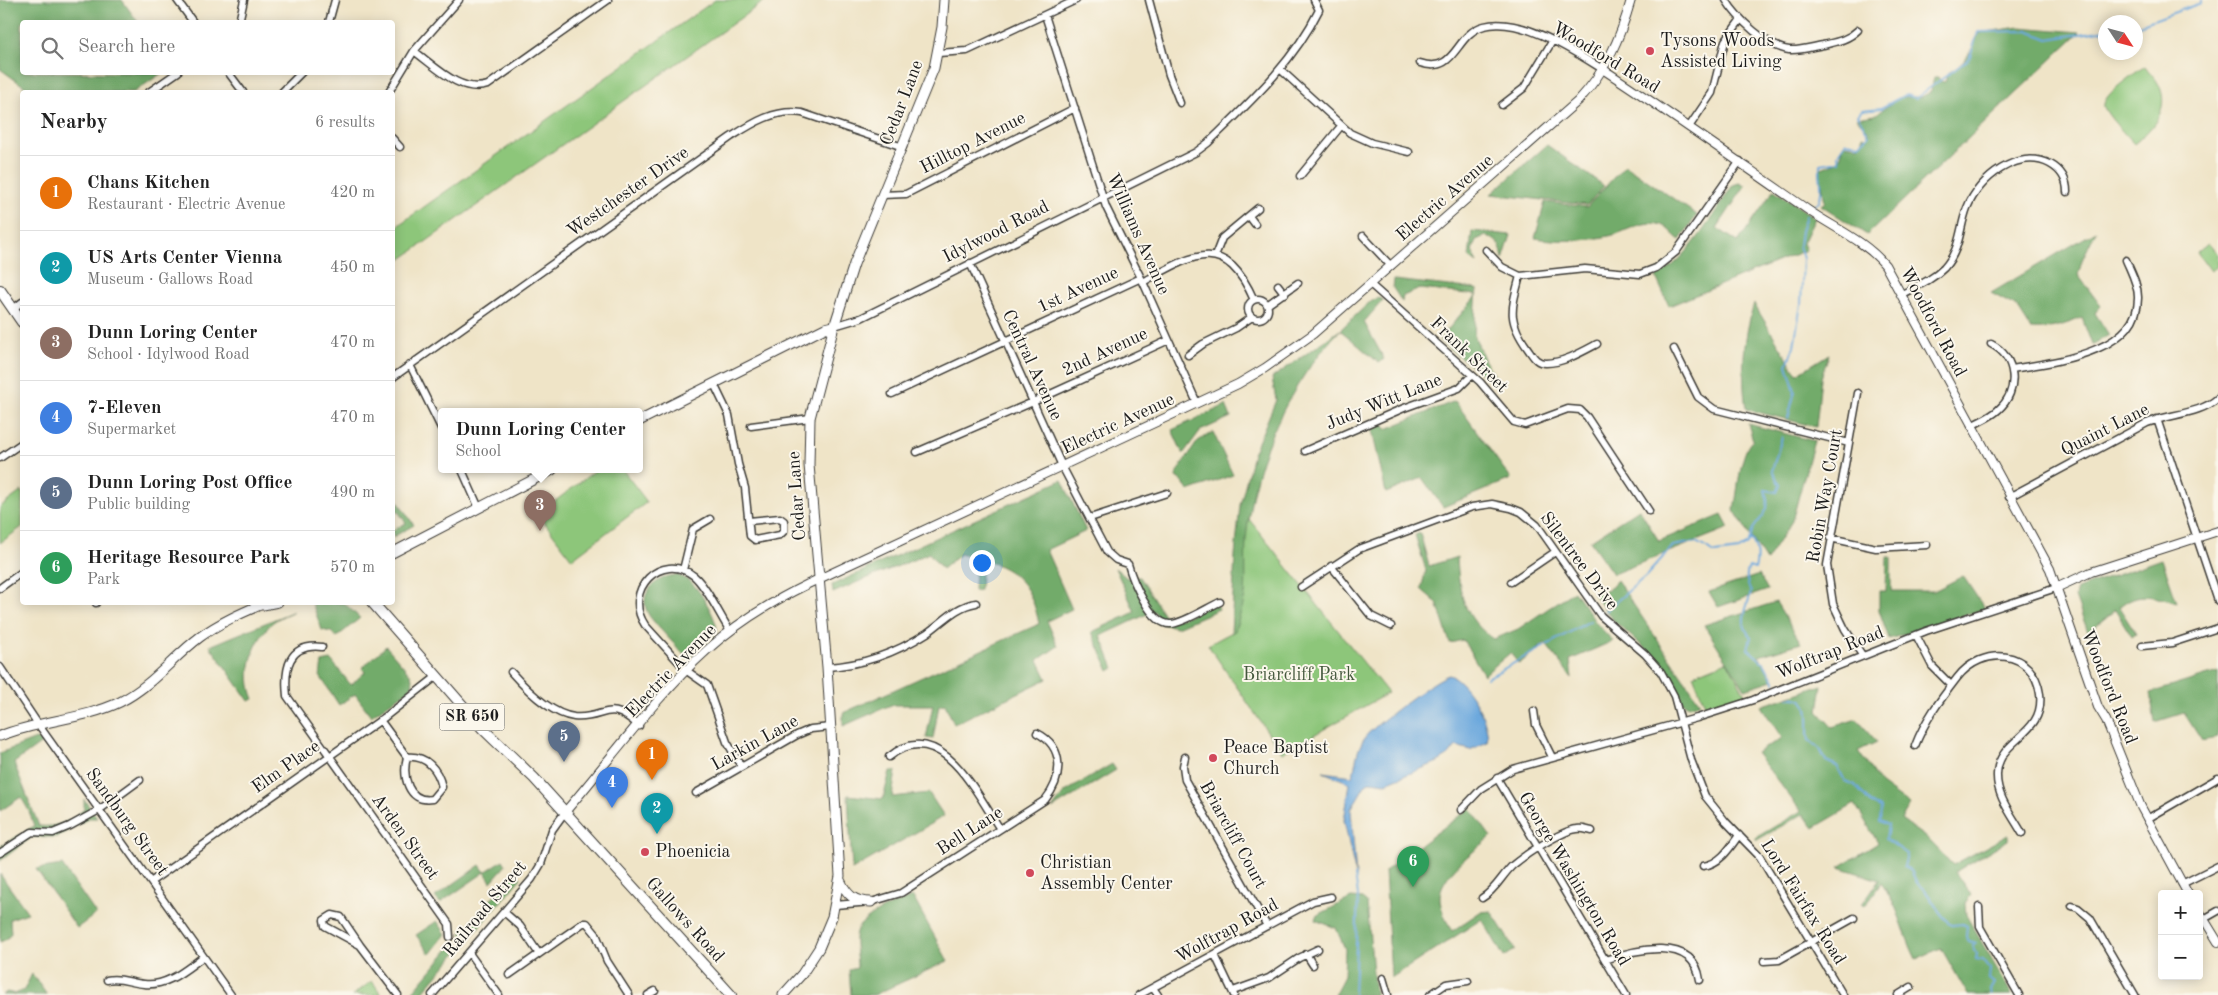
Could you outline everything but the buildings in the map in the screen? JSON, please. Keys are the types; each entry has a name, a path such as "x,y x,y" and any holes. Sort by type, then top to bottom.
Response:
{"main road":[{"name":"Cedar Lane","path":"782,995 802,974 819,948 835,905 840,878 827,667 809,465 810,418 834,326 854,264 925,93 938,54 944,0"},
{"path":"0,290 20,319"},
{"name":"Idylwood Road","path":"643,419 825,328 834,326"},
{"path":"395,551 546,473"},
{"path":"0,736 38,724 90,713 120,702 145,686 199,638 229,620 263,605"},
{"name":"Gallows Road","path":"375,605 484,730 566,812 731,995"},
{"path":"840,878 851,898 862,902 871,902"}],"street":[{"path":"177,0 192,20"},
{"path":"239,20 244,0"},
{"path":"330,20 335,0"},
{"path":"390,90 414,51 459,0"},
{"path":"414,51 459,84 472,88 481,87 488,85 608,0"},
{"path":"938,54 967,51 1076,0"},
{"path":"1149,0 1169,75 1180,103"},
{"name":"Idylwood Road","path":"834,326 861,318 1173,164 1208,144 1281,70 1310,28 1319,10 1314,0"},
{"name":"Electric Avenue","path":"566,812 687,671 730,631 778,599 1197,404 1258,373 1292,350 1391,266 1578,101 1604,70 1620,37 1631,0"},
{"path":"1726,0 1741,19 1767,41 1790,50 1842,40 1858,30"},
{"name":"Williams Avenue","path":"1045,15 1103,198 1197,404"},
{"path":"1689,127 1712,92 1725,41 1741,19"},
{"name":"Woodford Road","path":"1420,63 1433,66 1444,63 1467,34 1490,25 1523,29 1553,40 1604,70 1740,161 1807,209 1867,246 1885,264 2050,570 2098,707 2106,720 2130,782 2147,819 2186,890"},
{"path":"1502,105 1524,88 1553,40"},
{"path":"1281,70 1341,126 1363,140 1409,152"},
{"path":"152,90 174,75"},
{"path":"230,75 241,90"},
{"path":"284,90 299,75"},
{"name":"Hilltop Avenue","path":"882,195 906,194 1075,108"},
{"name":"Westchester Drive","path":"395,376 731,137 762,118 784,112 802,113 903,147"},
{"path":"1300,176 1341,126"},
{"path":"395,141 400,146"},
{"path":"1902,294 1926,282 1944,268 1959,243 1964,216 1972,198 1993,175 2007,165 2030,159 2050,164 2062,174 2067,192"},
{"path":"1486,250 1502,267 1520,276 1585,268 1640,274 1656,268 1676,252 1740,161"},
{"path":"1254,300 1239,271 1230,263 1215,256 1222,238 1258,208"},
{"path":"1249,216 1255,224"},
{"path":"1363,236 1391,266"},
{"name":"1st Avenue","path":"892,394 1005,340 1194,257 1215,256"},
{"path":"2012,369 2080,356 2094,350 2126,329 2135,315 2138,296 2135,280 2126,260"},
{"name":"Central Avenue","path":"970,263 1062,466 1106,552 1116,560 1128,564 1134,584 1159,621 1173,624 1220,602"},
{"path":"1520,276 1514,302 1513,324 1535,360 1546,363 1556,361 1597,344"},
{"path":"1267,305 1298,283"},
{"name":"Frank Street","path":"1370,284 1471,376 1480,382 1518,424 1530,424 1568,409 1580,410 1587,416 1650,510"},
{"path":"1278,285 1285,294"},
{"path":"1260,299 1267,305 1268,311 1263,318 1257,319 1252,317 1248,308 1254,300 1260,299"},
{"path":"13,309 20,304"},
{"path":"1188,355 1203,344 1236,328 1252,317"},
{"path":"1198,337 1203,344"},
{"name":"2nd Avenue","path":"917,452 1034,402 1169,340"},
{"path":"1971,426 1993,414 2005,403 2012,386 2012,369 2008,357 1991,344"},
{"path":"1674,349 1698,397 1714,409 1849,444"},
{"path":"410,365 438,422"},
{"name":"Judy Witt Lane","path":"1305,451 1404,408 1459,388 1471,376"},
{"path":"714,384 729,415 749,521 750,536 755,540 780,535 784,531 784,521 780,518 749,521"},
{"name":"Robin Way Court","path":"1858,393 1830,538 1827,565 1830,594 1838,617 1862,655"},
{"name":"Quaint Lane","path":"2009,497 2157,419 2205,406 2218,398"},
{"path":"751,426 810,418"},
{"path":"2157,419 2218,601"},
{"path":"0,458 20,444"},
{"path":"463,473 479,508"},
{"path":"1090,518 1167,493"},
{"name":"Silentree Drive","path":"1301,587 1331,566 1367,545 1482,504 1501,505 1521,512 1537,525 1601,616 1646,654 1661,672 1674,696 1680,723"},
{"path":"683,570 693,529 710,519"},
{"name":"Wolftrap Road","path":"1461,810 1474,794 1513,769 1680,723 1753,700 1916,634 2056,588 2091,572 2218,532"},
{"path":"1830,538 1876,548 1927,544"},
{"path":"1511,582 1555,552"},
{"path":"1331,566 1371,616 1391,626"},
{"path":"730,631 697,579 683,570 666,569 652,575 642,587 638,610 644,623 687,671 707,685 727,742 741,766"},
{"path":"0,588 20,573"},
{"path":"827,667 849,666 870,661 919,638 962,607 976,603"},
{"path":"2142,646 2172,643 2218,628"},
{"path":"1916,634 1932,666 1951,686"},
{"name":"Arden Street","path":"322,647 310,645 296,652 288,662 285,679 287,696 449,924 450,937"},
{"path":"1915,746 1928,717 1963,670 1974,661 1997,656 2006,657 2022,664 2038,685 2040,700 2037,717 2028,731 2007,748 1997,772 1999,792 2022,833"},
{"name":"Sandburg Street","path":"0,667 38,724 152,881 231,995"},
{"path":"511,672 530,692 566,715 576,717 614,710 624,714 639,726"},
{"name":"Elm Place","path":"152,881 380,720 437,676"},
{"path":"1534,711 1536,725 1552,757"},
{"path":"380,720 407,758 404,776 407,785 418,796 426,800 432,799 442,787 440,778 426,759 417,756 407,758"},
{"name":"Lord Fairfax Road","path":"1680,723 1691,760 1705,796 1760,857 1843,995"},
{"name":"Larkin Lane","path":"696,793 797,735 811,729 831,727"},
{"name":"Bell Lane","path":"835,905 871,902 901,893 1039,805 1055,785 1059,770 1057,753 1049,741 1037,733"},
{"path":"889,757 901,749 918,746 934,749 948,756 959,767 1000,829"},
{"name":"Briarcliff Court","path":"1185,756 1183,766 1186,780 1267,926"},
{"name":"George Washington Road","path":"1497,778 1626,995"},
{"path":"2147,819 2218,778"},
{"path":"0,853 32,832 60,831 99,810 140,780"},
{"name":"Railroad Street","path":"432,995 538,871 549,837 566,812"},
{"path":"1482,898 1493,890 1513,865 1538,848 1572,830 1584,829 1592,831"},
{"path":"1703,866 1711,865 1719,859 1739,835"},
{"path":"2182,884 2218,866"},
{"name":"Wolftrap Road","path":"1139,995 1313,900 1330,897"},
{"path":"2072,906 2078,908 2090,918 2135,995"},
{"path":"1979,907 1980,927 2019,995"},
{"path":"2218,911 2204,919 2218,942"},
{"path":"504,912 520,926 539,954"},
{"path":"360,945 328,929 324,923 327,916 332,914 341,917 398,995"},
{"path":"1764,961 1779,960 1854,918"},
{"path":"508,975 583,923 587,923 596,934 606,961 629,995"},
{"path":"1215,955 1233,993 1269,978 1306,954 1318,949"},
{"path":"1605,960 1642,949 1663,949 1690,959 1696,967 1700,980"},
{"path":"469,953 499,995"},
{"path":"1306,954 1312,965"},
{"path":"106,980 121,978 144,984 162,983 203,957"},
{"path":"1383,978 1388,995"},
{"path":"1430,995 1446,984 1468,981"},
{"path":"1898,995 1911,987"},
{"path":"1153,988 1158,995"},
{"path":"648,995 655,991"}],"green space":[{"path":"0,0 122,0 137,20 20,20 20,75 159,75 137,90 29,90 0,69"},
{"path":"715,0 766,0 395,264 395,228"},
{"path":"2019,27 2080,32 1867,235 1821,205 1825,202 1819,169 1839,161 1844,144 1857,146 1863,141 1863,136 1868,138 1869,132 1857,118 1875,115 1900,97 1921,97 1931,92 1934,77 1938,77 1940,81 1945,82 1948,73 1964,61 1979,33"},
{"path":"2145,66 2159,85 2163,103 2153,126 2134,144 2109,116 2104,107 2105,102 2113,91"},
{"path":"1547,145 1604,186 1587,205 1491,194"},
{"path":"1625,165 1697,215 1680,240 1665,227 1651,223 1600,238 1563,240 1535,238 1545,202 1587,207"},
{"path":"1739,183 1745,186 1717,228 1738,242 1774,190 1815,218 1803,243 1806,250 1669,306 1656,277 1680,259 1690,248 1733,185"},
{"path":"1472,231 1511,235 1503,260 1499,245 1486,236 1476,240 1472,251 1477,263 1469,257"},
{"path":"2096,231 2083,258 2078,275 2101,306 2095,313 2109,335 2092,345 2082,318 2050,328 2031,329 2017,307 1991,293"},
{"path":"2208,243 2218,255 2218,266 2211,271 2197,252"},
{"path":"1394,280 1477,289 1477,295 1420,289 1403,296 1402,302 1393,288"},
{"path":"1477,296 1474,335 1485,361 1495,376 1488,379 1439,340"},
{"path":"1378,298 1383,300 1364,322 1384,359 1379,363 1340,330 1372,300"},
{"path":"1754,304 1797,374 1829,354 1821,378 1816,427 1746,409 1744,356 1747,330"},
{"path":"1340,330 1305,374 1277,422 1266,448 1251,502 1247,530 1244,599 1235,631 1231,633 1240,505 1253,454 1276,400 1272,378"},
{"path":"1455,401 1511,479 1443,507 1422,478 1386,493 1371,426 1381,422 1386,429"},
{"path":"1226,405 1231,417 1200,431 1183,454 1172,430"},
{"path":"1748,424 1814,441 1792,521 1766,561 1734,510 1742,462 1753,440"},
{"path":"1213,432 1233,475 1188,491 1183,482 1176,477 1177,472 1198,441"},
{"path":"592,473 625,473 647,502 572,559 538,514"},
{"path":"1062,480 1086,531 1046,550 1072,609 1047,621 1058,646 1038,660 1047,679 954,724 945,704 939,705 933,739 926,738 933,705 891,705 843,726 843,713 1039,624 1027,590 1014,575 1005,569 982,560 980,590 974,591 975,558 960,554 942,569 929,553 833,593 832,585"},
{"path":"20,492 20,528 0,543 0,507"},
{"path":"395,497 414,525 395,536 395,529 406,523 395,507"},
{"path":"1639,509 1659,541 1722,515 1729,528 1613,574 1590,541"},
{"name":"Briarcliff Park","path":"1248,518 1388,693 1282,753 1208,645 1234,631"},
{"path":"1420,533 1429,566 1457,557 1461,593 1469,613 1475,623 1494,639 1518,629 1574,591 1597,624 1613,641 1570,660 1572,678 1545,643 1519,664 1510,653 1484,675 1463,640 1450,643 1437,603 1421,589 1426,570 1415,535"},
{"path":"1887,557 1891,557 1891,591 1934,591 1963,576 1985,609 1889,639 1879,610 1879,591 1886,591"},
{"path":"2162,559 2177,602 2147,596 2140,596 2126,601 2119,607 2136,634 2132,637 2115,610 2088,632 2075,597 2077,589"},
{"path":"1115,568 1127,578 1140,577 1164,615 1169,618 1182,618 1216,602 1219,609 1177,627 1161,624 1154,611 1101,636 1114,668 1109,671 1092,632 1135,612"},
{"path":"677,575 688,580 702,596 711,612 717,632 693,655 684,655 654,622 646,609 646,594 650,588 662,579"},
{"path":"1759,575 1768,590 1718,607 1709,592"},
{"path":"1617,580 1700,703 1689,706 1683,703 1659,661 1614,621 1593,594 1608,590"},
{"path":"1776,602 1801,643 1759,656 1773,680 1745,689 1704,625"},
{"path":"313,605 346,605 360,618 337,637 331,632 322,630"},
{"path":"294,611 272,623 258,641 249,670 249,680 254,699 249,701 210,646"},
{"path":"386,646 411,675 413,683 409,690 371,716 355,694 339,705 320,676 322,662 331,660 351,685 365,672 362,668"},
{"path":"1727,661 1746,696 1706,707 1693,675"},
{"path":"2218,672 2218,738 2202,741 2184,713 2155,722 2150,693"},
{"path":"1822,685 1818,711 1832,727 1857,719 1877,742 1858,751 1880,783 1910,805 1901,820 1928,839 1953,865 2008,835 2008,840 1955,872 1971,895 1965,903 1966,915 2012,995 1968,995 1941,948 1916,959 1893,901 1881,883 1865,906 1862,904 1879,880 1839,867 1878,843 1855,804 1814,828 1803,814 1757,840 1755,838 1801,811 1756,753 1782,738 1761,706"},
{"path":"36,739 43,742 14,763 39,826 58,825 74,817 84,809 84,799 97,818 89,818 57,837 32,837 0,861 0,847 34,826 29,811 21,797 0,811 0,753"},
{"path":"1112,764 1116,770 1052,809 1065,792"},
{"path":"890,771 896,771 892,797 929,793 944,816 852,870 848,795 883,799"},
{"path":"1470,808 1491,837 1459,864 1445,881 1441,889 1440,898 1442,911 1452,931 1480,912 1491,911 1515,950 1504,957 1482,919 1391,978 1385,871"},
{"path":"503,860 506,865 491,882 485,872"},
{"path":"62,865 96,914 77,928 36,869"},
{"path":"480,865 485,872 440,903 435,897"},
{"path":"515,872 521,878 467,941 461,933"},
{"path":"0,874 28,913 10,919 11,933 7,939 0,942"},
{"path":"913,897 948,961 874,995 851,995 849,970 857,968 855,940 859,926 881,910"},
{"path":"1351,898 1362,899 1367,903 1375,995 1334,995 1344,976 1345,949 1336,928 1315,920 1316,916"},
{"path":"437,921 446,934 430,954 416,935"},
{"path":"455,942 460,949 420,995 410,995"},
{"path":"32,974 47,995 2,995 7,992 15,994 24,990"},
{"path":"372,981 382,995 353,995"}],"water":[{"path":"1449,675 1456,678 1470,693 1482,714 1488,734 1487,742 1470,750 1456,746 1449,755 1438,762 1386,783 1371,781 1366,784 1351,809 1356,877 1344,820 1350,783 1323,772 1353,776 1360,747 1370,731 1419,693"}],"waterway":[{"path":"2143,24 2201,3 2201,0"},
{"path":"1814,205 1819,202 1821,193 1820,164 1839,161 1838,154 1846,142 1859,144 1869,136 1858,115 1862,110 1881,108 1905,95 1916,98 1969,59 1978,32 2028,31 2048,39 2098,31"},
{"path":"1788,418 1795,391 1787,365 1794,346 1801,304 1803,259 1799,246 1806,216"},
{"path":"1605,611 1646,576 1673,546 1696,542 1715,553 1739,550 1748,544 1753,529 1767,508 1765,490 1777,492 1780,485 1772,471 1782,437"},
{"path":"1751,539 1755,546 1757,557 1755,569 1749,567 1747,573 1751,592 1744,615 1745,626 1751,637 1748,649 1764,663 1775,683"},
{"path":"1487,678 1590,621"},
{"path":"1788,698 1797,698 1803,701 1808,712 1809,740 1820,749 1826,761 1837,766 1845,781 1855,785 1870,803 1881,808 1880,821 1888,825 1886,839 1907,854 1904,867 1912,872 1916,881 1948,922 1952,925 1963,924 1967,926 1966,937 1969,941 1976,943 1973,946 1977,954 1976,959 1983,960 1990,969 1989,979 1994,983 1990,990 1991,995"},
{"path":"1354,995 1358,895 1355,875"}],"place":[{"name":"Tysons Woods Assisted Living","path":"1650,51"},
{"name":"Dunn Loring Center","path":"540,531"},
{"name":"Peace Baptist Church","path":"1213,758"},
{"name":"Dunn Loring Post Office","path":"564,762"},
{"name":"Chans Kitchen","path":"652,780"},
{"name":"7-Eleven","path":"612,808"},
{"name":"US Arts Center Vienna","path":"657,834"},
{"name":"Phoenicia","path":"645,852"},
{"name":"Christian Assembly Center","path":"1030,873"},
{"name":"Heritage Resource Park","path":"1413,887"}]}
